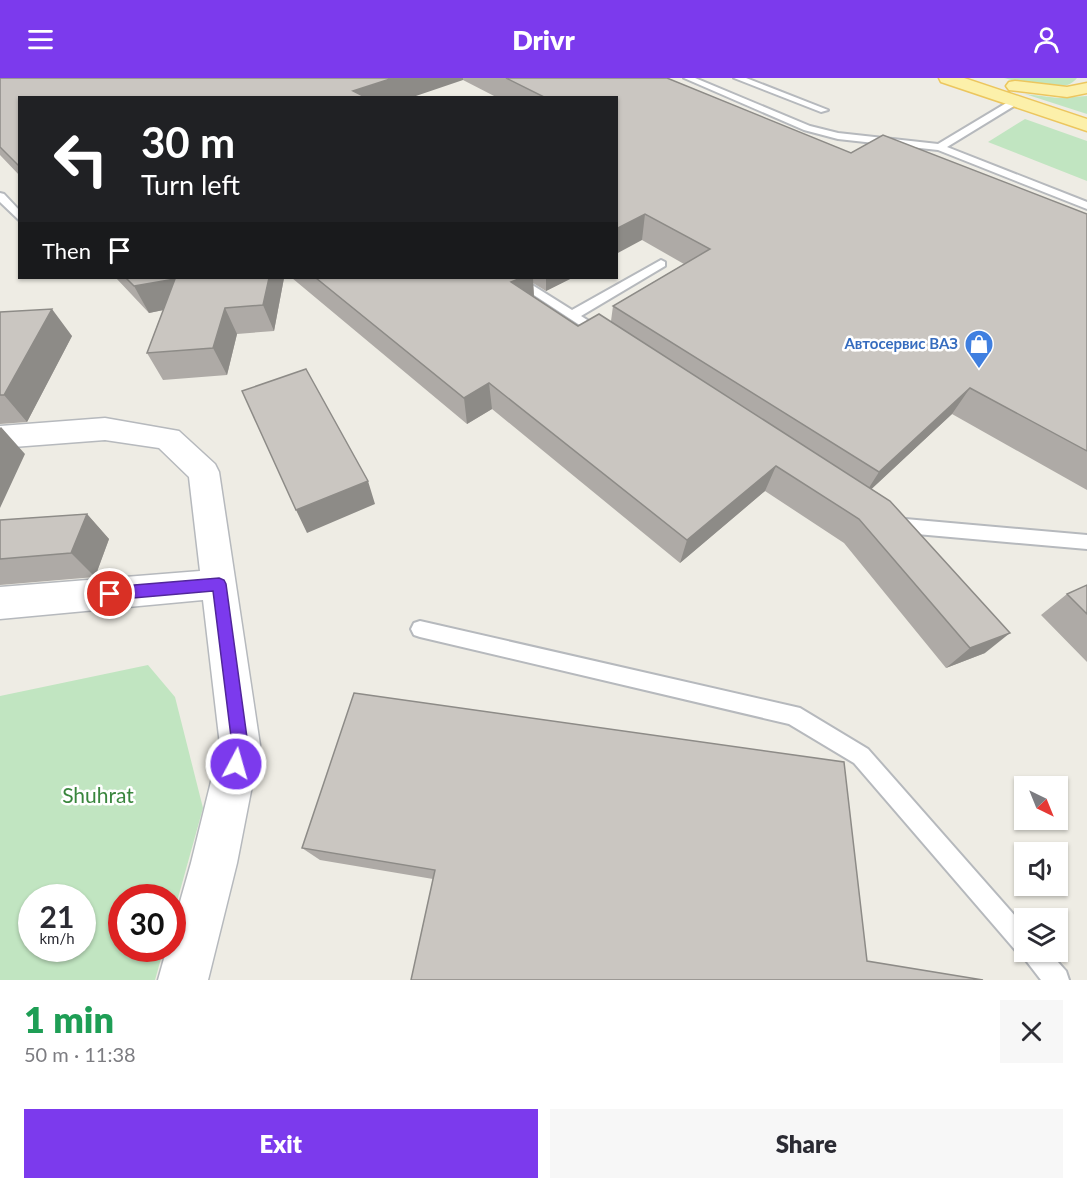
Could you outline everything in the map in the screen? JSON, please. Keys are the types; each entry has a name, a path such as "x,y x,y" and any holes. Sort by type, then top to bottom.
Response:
{"main road":[{"path":"947,78 1087,125"},
{"path":"985,78 1051,92 1087,88"}],"street":[{"path":"0,437 105,429 168,439 204,472 240,745 214,863 183,980"},
{"path":"0,603 219,584"}],"lane":[{"path":"688,78 807,128 837,136 940,147 1087,206"},
{"path":"738,78 824,110"},
{"path":"940,147 1016,101"},
{"path":"0,196 18,216"},
{"path":"573,316 661,264"},
{"path":"516,279 612,342"},
{"path":"880,518 890,525 1087,542"},
{"path":"420,629 793,715 861,756 1014,932"},
{"path":"1041,962 1057,980"}],"green space":[{"path":"1004,78 1077,78 1063,86 1042,87"},
{"path":"1025,94 1058,98 1087,96 1087,114"},
{"path":"1025,119 1087,141 1087,181 988,142"},
{"name":"Shuhrat","path":"148,665 175,697 203,808 182,884 108,884 108,962 160,962 155,980 0,980 0,696"}],"building":[{"path":"0,78 393,78 353,91 363,96 18,96 18,165 0,147"},
{"name":"Автосервис ВАЗ","path":"506,78 667,78 851,153 883,135 1087,214 1087,451 970,388 879,472 613,306 710,249 645,214 618,228 618,96 542,96"},
{"path":"127,279 175,279 134,286"},
{"path":"175,279 269,279 263,305 225,308 213,348 147,353"},
{"path":"317,279 518,279 511,282 578,326 599,314 890,501 1010,633 970,648 859,519 776,466 687,540 489,383 464,398"},
{"path":"52,309 4,395 0,395 0,312"},
{"path":"306,369 368,481 296,510 242,391"},
{"path":"87,514 71,553 0,559 0,520"},
{"path":"1087,585 1087,614 1067,594"},
{"path":"354,693 844,762 867,961 983,980 411,980 435,870 302,848"}],"place":[{"name":"Автосервис ВАЗ","path":"979,370"}],"route":[{"path":"110,594 219,584 240,745 236,764"}]}
